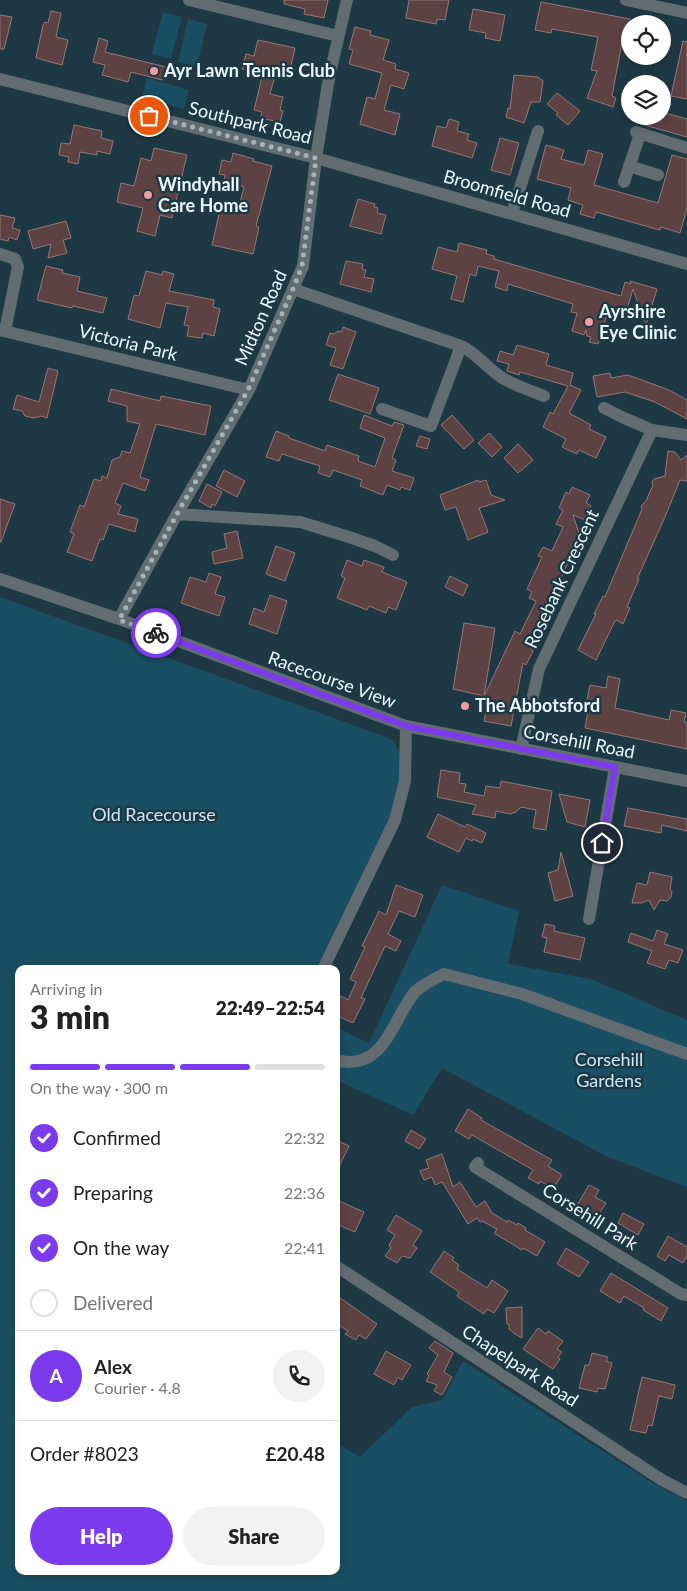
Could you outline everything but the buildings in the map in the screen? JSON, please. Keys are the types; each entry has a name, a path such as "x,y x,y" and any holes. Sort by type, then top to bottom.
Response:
{"street":[{"path":"189,0 338,36"},
{"name":"Midton Road","path":"119,620 248,390 302,266 316,158 338,36 347,0"},
{"path":"634,1 687,13"},
{"name":"Southpark Road","path":"0,79 316,158"},
{"path":"512,213 538,131"},
{"path":"624,182 638,133 687,148"},
{"name":"Broomfield Road","path":"316,158 687,264"},
{"path":"629,166 658,175"},
{"path":"0,254 15,259 18,267 3,330"},
{"path":"293,289 461,346 473,352 494,372 507,380 544,396"},
{"name":"Victoria Park","path":"3,330 248,390"},
{"path":"382,409 431,426 461,346"},
{"path":"604,408 652,430 687,435"},
{"name":"Rosebank Crescent","path":"521,749 539,669 652,430"},
{"path":"177,514 300,522 358,540 393,555"},
{"name":"Racecourse View","path":"0,579 119,620 406,726 405,782 395,820 324,965"},
{"name":"Corsehill Road","path":"406,726 687,781"},
{"path":"589,919 615,767"},
{"path":"340,1060 360,1061 373,1056 395,1027 415,993 444,974 522,994 687,1054"},
{"name":"Corsehill Park","path":"474,1169 673,1289 687,1295"},
{"name":"Chapelpark Road","path":"340,1269 654,1474 687,1493"}],"green space":[{"path":"163,12 182,17 171,59 152,54"},
{"path":"188,19 207,24 197,66 178,62"},
{"path":"147,78 189,90 184,109 142,97"},
{"name":"Old Racecourse","path":"0,597 386,737 394,741 400,753 400,781 390,817 318,965 15,965 15,1575 340,1575 340,1445 360,1457 412,1407 442,1400 463,1361 651,1482 687,1501 687,1591 0,1591"},
{"name":"Corsehill Gardens","path":"442,885 519,911 508,964 591,979 687,1020 687,1187 608,1157 442,1068 413,1115 340,1082 340,1029 369,1043"}],"way so far":[{"path":"149,116 316,158 302,266 293,289 248,390 119,620 156,633"}],"place":[{"name":"Ayr Lawn Tennis Club","path":"154,71"},
{"name":"Windyhall Care Home","path":"148,195"},
{"name":"Ayrshire Eye Clinic","path":"589,322"},
{"name":"The Abbotsford","path":"465,706"}],"route":[{"path":"156,633 406,726 615,767 602,843"}]}
